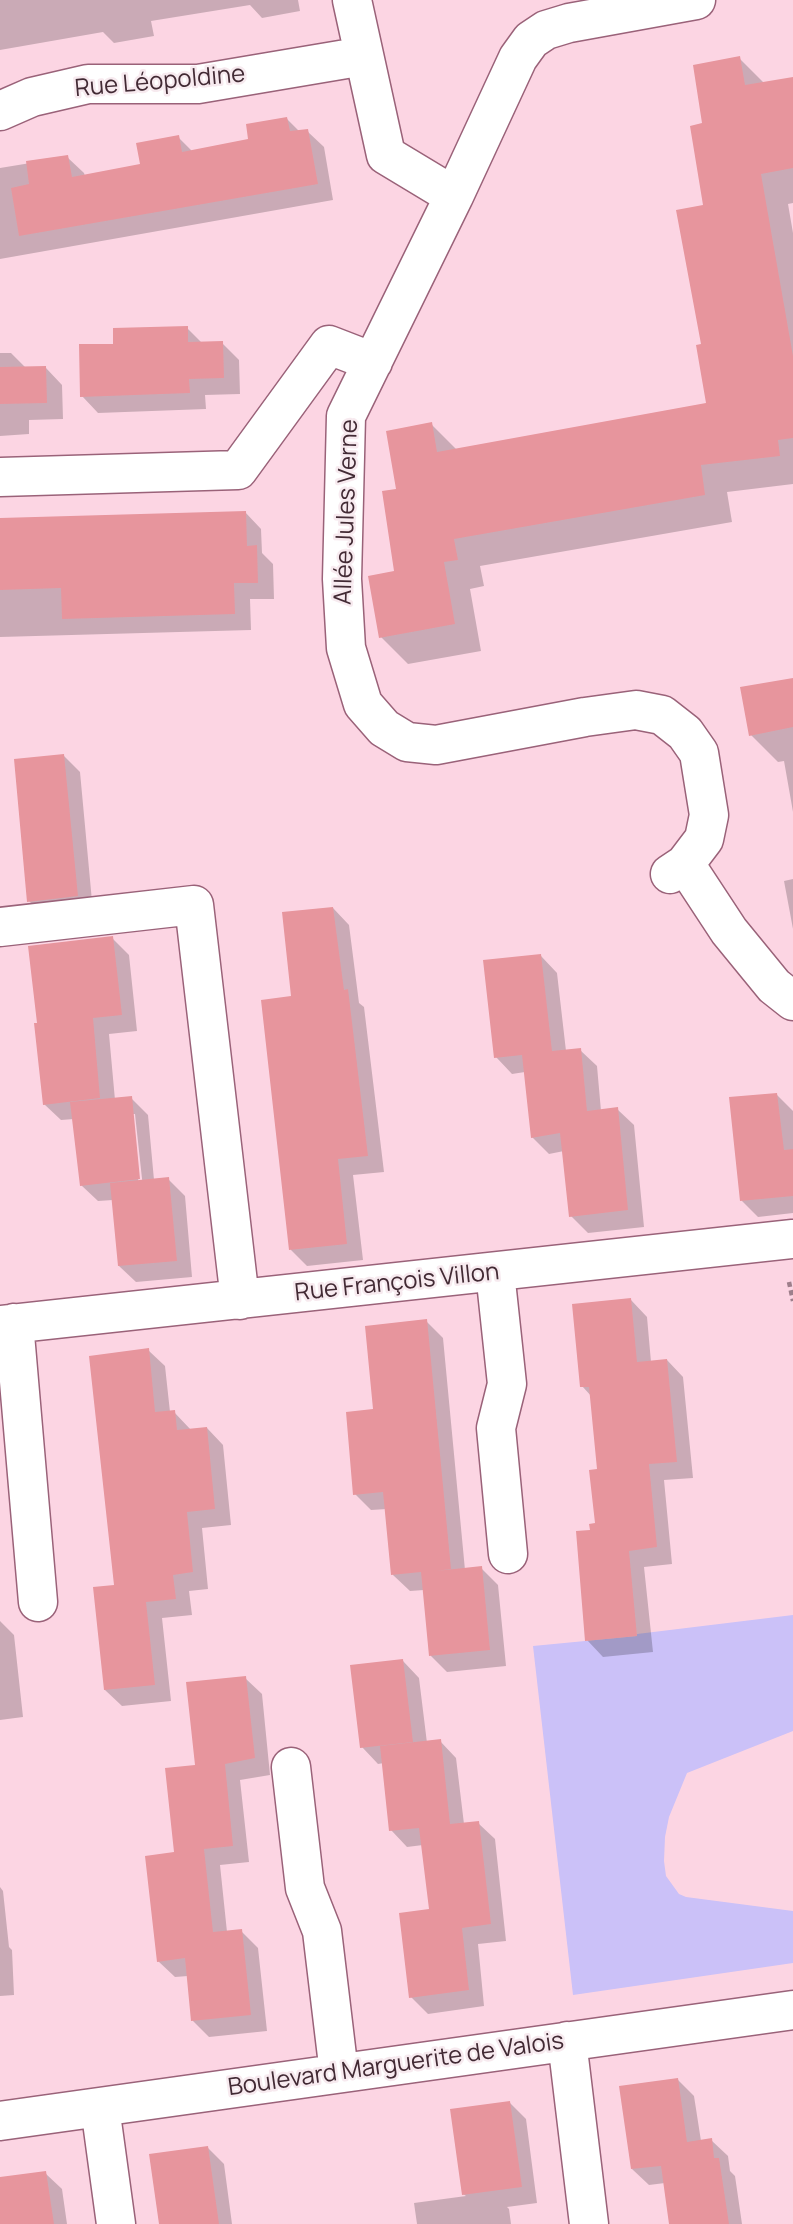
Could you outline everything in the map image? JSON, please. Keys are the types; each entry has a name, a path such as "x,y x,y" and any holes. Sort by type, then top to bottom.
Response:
{"street":[{"path":"352,0 386,155 454,196"},
{"name":"Allée Jules Verne","path":"696,0 569,23 547,30 531,40 518,58 346,416 342,579 346,648 363,704 384,727 407,742 436,745 636,710 662,715 685,733 699,753 709,815 704,839 678,869 774,986 793,1000"},
{"name":"Rue Léopoldine","path":"0,111 32,97 88,84 198,84 364,56"},
{"path":"0,477 238,470 329,345 373,362"},
{"path":"0,927 194,905 240,1300"},
{"name":"Rue François Villon","path":"7,1324 793,1238"},
{"path":"495,1272 507,1384 496,1428 508,1554"},
{"path":"7,1324 38,1602"},
{"path":"290,1767 305,1888 322,1931 339,2074"},
{"name":"Boulevard Marguerite de Valois","path":"0,2121 793,2010"},
{"path":"567,2041 589,2224"},
{"path":"100,2107 116,2224"}],"shaded area":[{"path":"793,1615 793,1731 687,1773 669,1817 664,1861 666,1876 679,1894 686,1897 793,1911 793,1963 573,1995 533,1646 637,1636"}],"building":[{"path":"740,56 745,85 793,77 793,168 761,174 793,356 793,438 778,440 780,456 701,465 705,495 454,539 458,560 444,562 455,624 379,638 368,576 394,571 382,491 396,489 386,431 432,422 437,452 706,403 696,345 701,344 676,210 703,205 690,126 702,123 693,65"},
{"path":"287,117 290,131 308,129 318,184 19,236 11,188 29,184 26,161 68,155 72,177 140,164 136,143 179,135 182,152 248,139 246,124"},
{"path":"188,326 188,342 223,341 224,378 189,379 190,393 80,397 79,344 113,344 113,328"},
{"path":"46,366 47,403 0,404 0,367"},
{"path":"246,511 247,546 257,545 258,583 234,583 235,614 62,619 61,588 0,590 0,518"},
{"path":"793,678 793,727 749,736 740,687"},
{"path":"64,754 78,896 27,902 14,759"},
{"path":"333,907 344,990 348,989 368,1156 338,1159 347,1244 289,1250 261,1000 291,996 282,912"},
{"path":"113,936 122,1015 93,1018 100,1098 43,1105 28,946"},
{"path":"541,954 552,1051 581,1048 587,1111 618,1107 628,1210 569,1217 560,1133 531,1138 522,1055 494,1058 483,960"},
{"path":"777,1093 784,1150 793,1149 793,1196 740,1201 729,1097"},
{"path":"132,1096 140,1179 80,1186 70,1102"},
{"path":"169,1177 177,1261 118,1266 110,1183"},
{"path":"631,1298 637,1362 667,1359 677,1462 649,1464 657,1547 629,1551 637,1636 585,1641 576,1531 590,1530 589,1524 595,1523 589,1470 597,1469 589,1387 580,1387 572,1304"},
{"path":"427,1319 451,1569 436,1571 482,1566 490,1650 429,1656 421,1572 391,1575 383,1492 353,1495 346,1412 373,1409 365,1326"},
{"path":"149,1348 155,1412 175,1410 177,1430 207,1427 215,1509 187,1512 193,1572 173,1575 176,1599 146,1602 155,1685 104,1690 93,1587 114,1585 89,1356"},
{"path":"403,1659 413,1742 360,1748 350,1665"},
{"path":"246,1676 255,1758 225,1764 233,1846 204,1849 213,1932 242,1929 251,2015 191,2021 185,1958 157,1962 145,1856 174,1852 165,1768 195,1765 186,1682"},
{"path":"441,1739 450,1824 479,1821 491,1924 462,1928 469,1990 409,1998 399,1913 429,1909 419,1828 389,1831 380,1746"},
{"path":"678,2078 687,2142 712,2138 714,2158 719,2158 729,2224 669,2224 661,2166 631,2169 619,2086"},
{"path":"510,2101 522,2187 462,2195 450,2109"},
{"path":"208,2146 219,2224 159,2224 149,2154"},
{"path":"46,2171 54,2224 0,2224 0,2177"}]}
